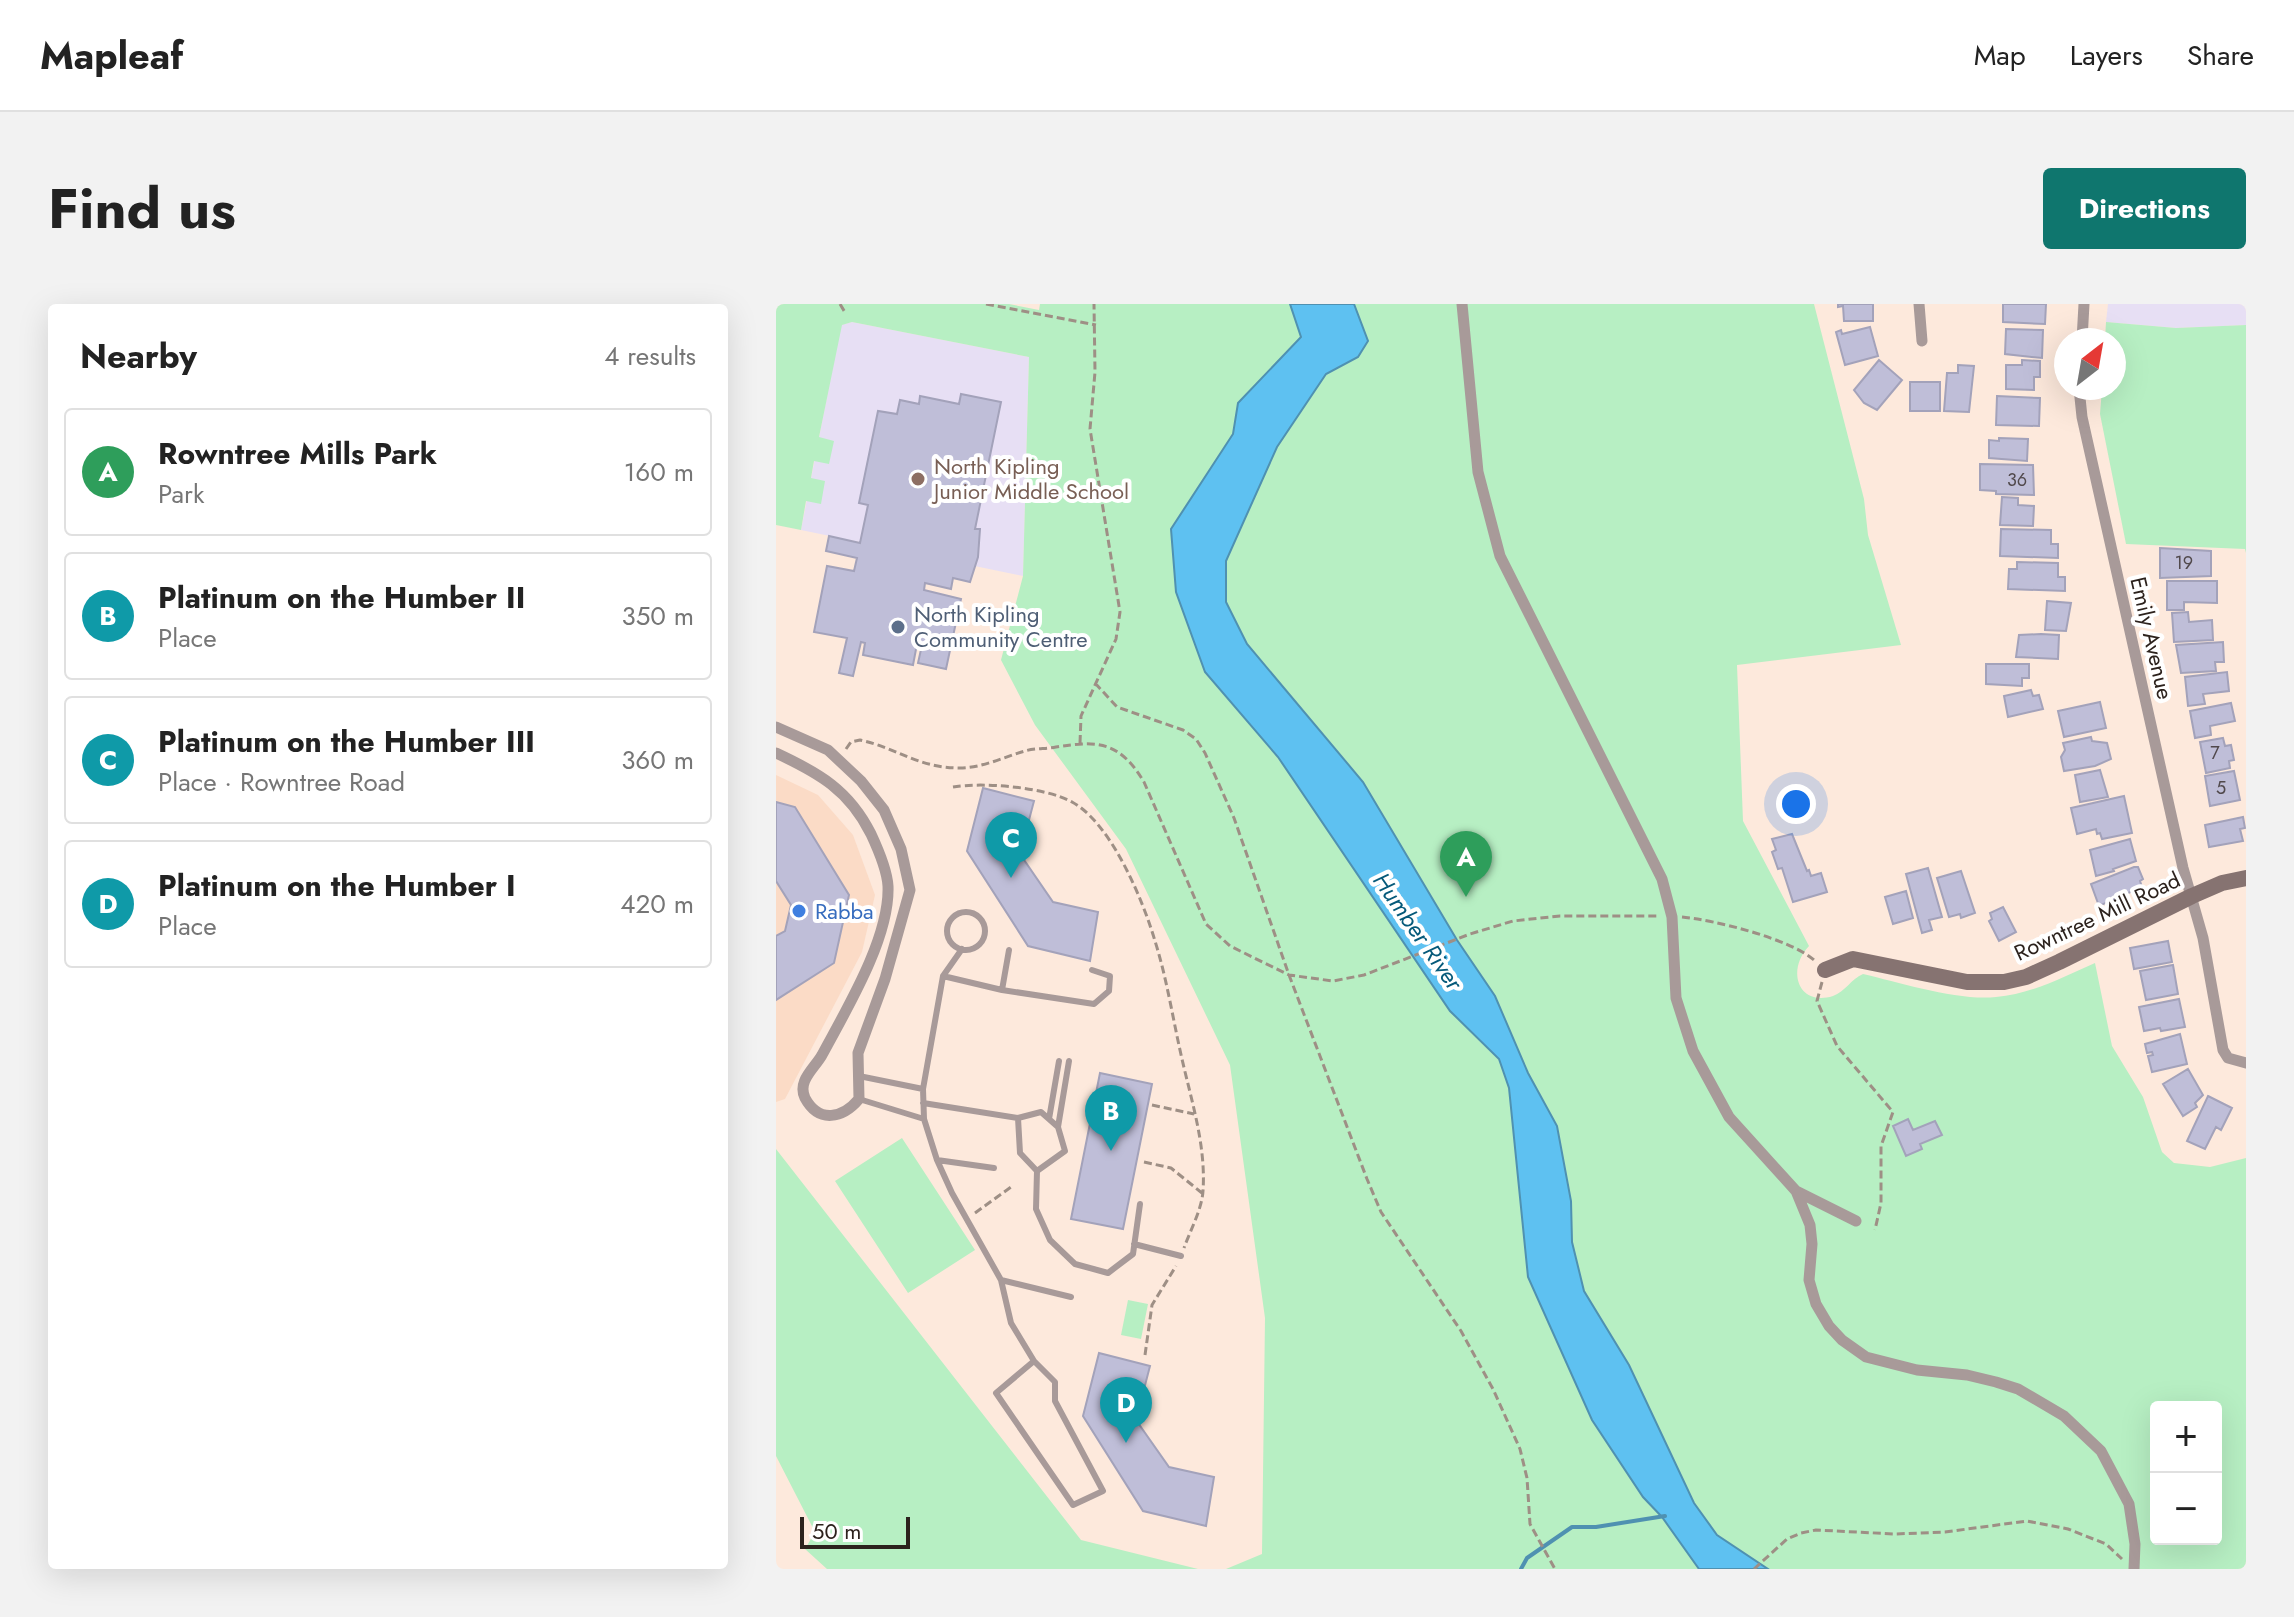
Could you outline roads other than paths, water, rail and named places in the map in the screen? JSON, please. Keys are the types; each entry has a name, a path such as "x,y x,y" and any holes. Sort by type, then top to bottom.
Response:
{"street":[{"path":"1462,304 1478,472 1500,556 1662,879 1672,917 1676,998 1693,1051 1729,1117 1796,1191 1810,1225 1809,1280 1816,1304 1842,1340 1866,1357 1917,1370 1967,1375 2018,1389 2064,1416 2101,1451 2129,1504 2135,1544 2129,1565"},
{"path":"1919,304 1922,341"},
{"path":"2083,328 2084,304"},
{"name":"Emily Avenue","path":"2081,400 2203,938 2223,1050 2228,1058 2246,1063"},
{"path":"776,727 828,750 861,781 884,810 901,849 910,890 889,967 858,1053 859,1099 852,1108 834,1117 819,1113 808,1103 803,1083 819,1060 867,968 882,925 888,886 878,849 862,817 848,798 814,770 776,753"},
{"name":"Rowntree Mill Road","path":"1825,970 1853,959 1967,982 2004,982 2026,977 2222,883 2246,878"},
{"path":"1796,1191 1856,1221"}],"lane":[{"path":"962,949 951,942 947,928 955,915 971,912 981,919 985,933 977,946 962,949 943,976 923,1089 924,1119 937,1160 1001,1280 1011,1323 1034,1361 1055,1382 1055,1401 1103,1491 1073,1505 996,1393 1034,1361"},
{"path":"1002,990 1009,950"},
{"path":"943,976 1002,990 1094,1004 1109,991 1110,976 1092,970"},
{"path":"1049,1119 1059,1061"},
{"path":"1037,1171 1065,1151 1058,1127 1069,1061"},
{"path":"859,1076 923,1089"},
{"path":"859,1099 924,1119"},
{"path":"923,1103 1018,1118 1041,1112 1058,1127"},
{"path":"1018,1118 1020,1153 1037,1171 1036,1209 1050,1240 1075,1264 1108,1273 1133,1254 1140,1204"},
{"path":"937,1160 994,1168"},
{"path":"1134,1244 1181,1256"},
{"path":"1001,1280 1071,1297"}],"water":[{"name":"Humber River","path":"1290,304 1354,304 1368,341 1358,357 1326,374 1277,447 1226,561 1226,602 1247,644 1363,782 1457,940 1495,996 1528,1073 1557,1126 1571,1201 1572,1242 1584,1291 1629,1365 1694,1503 1717,1535 1768,1569 1699,1569 1662,1517 1643,1497 1592,1420 1528,1277 1509,1088 1499,1059 1450,1011 1278,757 1205,672 1176,592 1171,529 1233,434 1238,403 1301,337"}],"waterway":[{"path":"1521,1569 1527,1558 1572,1527 1596,1527 1665,1516"}],"place":[{"name":"North Kipling Junior Middle School","path":"918,479"},
{"name":"North Kipling Community Centre","path":"898,627"},
{"name":"Platinum on the Humber III","path":"1011,878"},
{"name":"Rowntree Mills Park","path":"1466,897"},
{"name":"Rabba","path":"799,911"},
{"name":"Platinum on the Humber II","path":"1111,1151"},
{"name":"Platinum on the Humber I","path":"1126,1443"}]}
